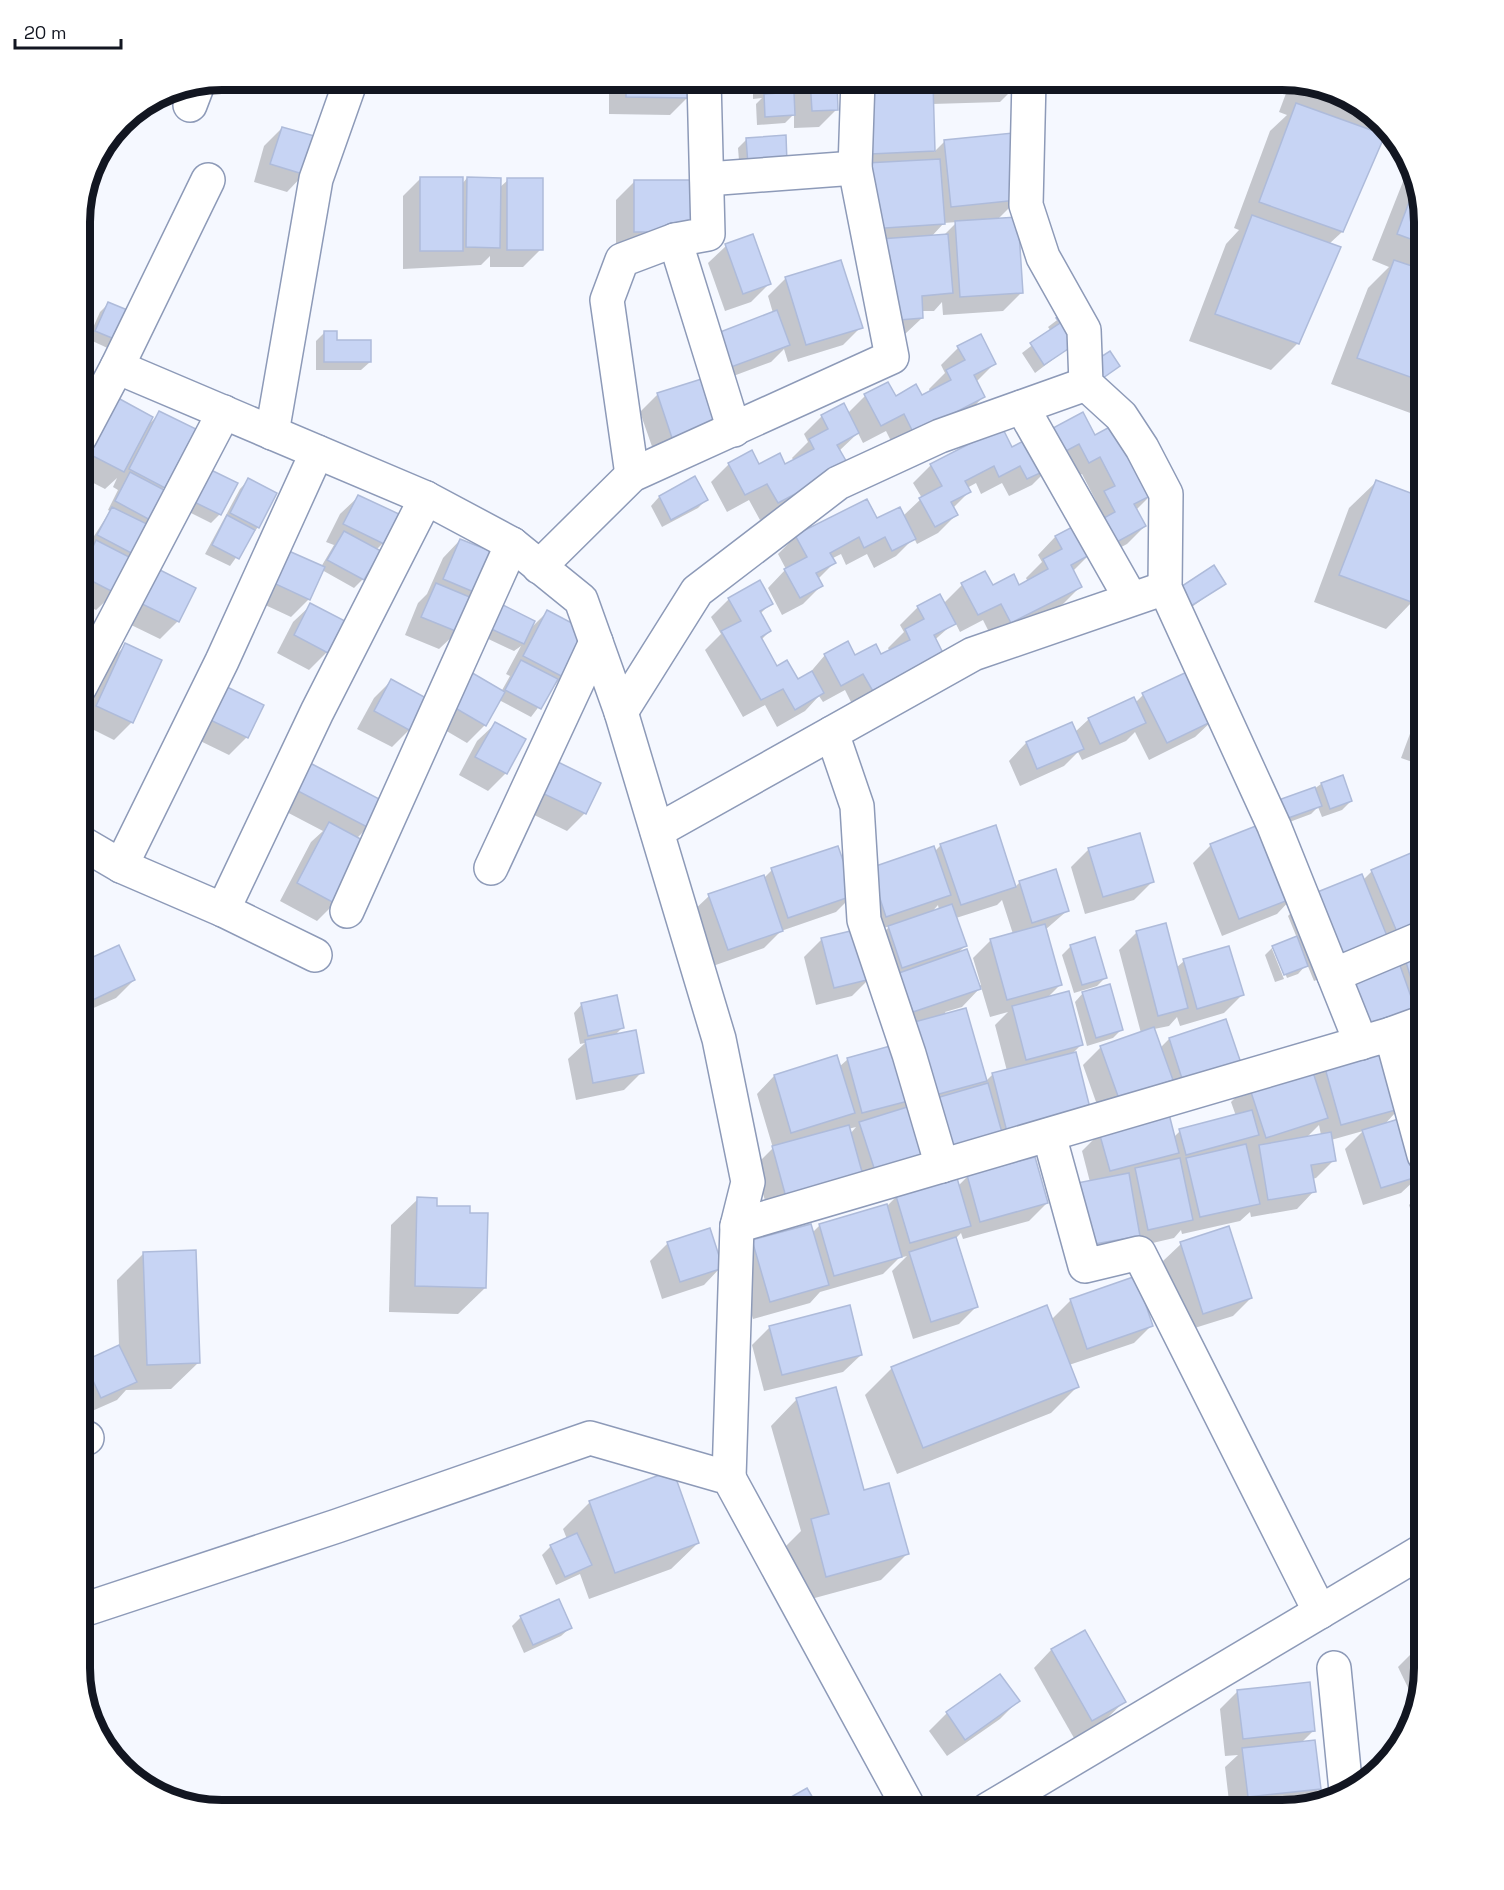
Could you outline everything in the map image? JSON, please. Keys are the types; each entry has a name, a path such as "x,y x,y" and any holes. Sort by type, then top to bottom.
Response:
{"street":[{"path":"272,433 316,179 347,90"},
{"path":"632,475 607,300 622,260 675,240 708,234 704,90"},
{"path":"539,567 632,475 892,357 855,168 858,90"},
{"path":"1029,90 1026,205 1043,257 1084,330 1086,384 1121,416 1142,447 1166,494 1165,588 1274,826 1334,975 1376,1038 1414,1129"},
{"path":"707,179 855,168"},
{"path":"90,418 208,180"},
{"path":"675,240 734,430"},
{"path":"117,367 426,498 512,544 581,600 621,712 719,1039 748,1182 737,1226 729,1478 905,1800"},
{"path":"621,712 697,591 838,483 940,436 1086,384"},
{"path":"1022,407 1131,599"},
{"path":"90,668 224,412"},
{"path":"121,866 222,661 317,452"},
{"path":"223,910 317,712 426,498"},
{"path":"347,911 512,544"},
{"path":"657,831 973,654 1165,588"},
{"path":"491,868 596,642"},
{"path":"832,733 857,806 864,920 909,1054 942,1166"},
{"path":"90,848 121,866 223,910 315,955"},
{"path":"1334,975 1414,942"},
{"path":"737,1226 1414,1026"},
{"path":"1049,1135 1085,1266 1139,1253 1320,1612"},
{"path":"90,1608 337,1526 590,1438 729,1478"},
{"path":"1004,1800 1414,1556"},
{"path":"1334,1668 1345,1783"}],"building":[{"path":"626,90 690,90 690,98 626,97"},
{"path":"811,90 837,90 838,110 812,111"},
{"path":"866,90 933,90 935,151 870,154"},
{"path":"794,92 795,115 765,117 764,94"},
{"path":"1296,103 1378,133 1384,138 1343,232 1259,202"},
{"path":"282,127 318,137 306,175 270,164"},
{"path":"1013,133 1019,200 951,207 944,140"},
{"path":"786,135 787,163 748,165 746,138"},
{"path":"940,159 945,224 870,229 866,163"},
{"path":"420,177 463,177 463,251 420,251"},
{"path":"467,177 501,178 500,248 466,247"},
{"path":"507,178 543,178 543,250 507,250"},
{"path":"634,180 698,180 698,232 634,232"},
{"path":"1411,197 1414,240 1397,234"},
{"path":"1252,215 1341,247 1299,344 1215,314"},
{"path":"1018,217 1023,293 960,297 955,221"},
{"path":"753,234 771,284 743,294 725,244"},
{"path":"948,234 953,293 922,296 923,318 887,321 880,239"},
{"path":"841,260 863,328 806,345 785,277"},
{"path":"1394,260 1414,267 1414,378 1357,358"},
{"path":"108,302 137,314 124,343 95,331"},
{"path":"777,310 790,345 723,370 710,336"},
{"path":"1065,312 1074,345 1044,365 1030,343 1060,323 1056,318"},
{"path":"324,331 337,331 337,340 371,340 371,362 324,362"},
{"path":"981,334 996,364 974,375 985,397 914,434 904,414 881,426 864,394 888,382 896,396 916,384 922,395 951,380 946,370 965,360 957,346"},
{"path":"1110,351 1120,366 1103,378 1093,362"},
{"path":"711,376 727,424 673,441 657,393"},
{"path":"118,398 153,417 124,472 90,455"},
{"path":"844,403 859,433 837,445 849,466 778,503 767,484 745,495 728,463 752,450 759,464 780,453 785,464 814,449 809,439 828,429 821,415"},
{"path":"159,411 196,429 165,488 129,469"},
{"path":"1083,412 1095,435 1117,423 1154,494 1134,504 1146,526 1115,543 1102,519 1115,512 1104,491 1115,486 1100,457 1089,463 1079,444 1066,451 1053,428"},
{"path":"1002,427 1012,447 1035,435 1051,468 1027,479 1020,466 999,477 994,466 965,481 971,492 951,502 958,515 935,527 919,498 942,486 930,464"},
{"path":"209,469 238,483 221,515 192,501"},
{"path":"130,472 168,492 152,521 115,501"},
{"path":"695,476 708,500 671,520 659,496"},
{"path":"248,478 277,493 259,528 230,513"},
{"path":"1376,480 1414,494 1414,603 1339,575"},
{"path":"358,495 399,514 384,544 343,524"},
{"path":"867,499 877,518 900,507 916,539 892,551 885,537 864,548 859,537 830,553 836,563 816,573 823,586 800,598 784,569 807,557 795,535"},
{"path":"112,507 151,526 135,555 97,535"},
{"path":"227,515 255,530 239,559 212,545"},
{"path":"1078,524 1093,553 1071,565 1082,587 1011,623 1001,604 978,615 961,583 985,571 993,585 1014,574 1019,585 1048,569 1043,559 1062,549 1055,536"},
{"path":"344,531 381,551 364,580 327,560"},
{"path":"460,539 498,554 481,595 443,579"},
{"path":"96,540 133,559 115,593 90,580 90,553"},
{"path":"282,548 325,567 310,600 267,580"},
{"path":"1214,565 1226,584 1191,606 1179,588"},
{"path":"158,569 196,588 179,622 140,603"},
{"path":"760,580 773,604 760,611 771,631 761,637 777,666 787,660 798,679 812,671 824,693 795,710 783,689 761,700 721,631 741,621 728,598"},
{"path":"436,583 472,598 458,632 421,617"},
{"path":"940,594 956,624 934,635 945,657 874,693 863,674 841,686 824,654 848,641 855,655 876,644 881,654 910,640 905,629 924,619 917,606"},
{"path":"310,603 345,621 328,653 294,635"},
{"path":"501,604 535,621 524,644 489,628"},
{"path":"547,610 587,631 563,677 523,656"},
{"path":"125,643 162,660 133,723 96,706"},
{"path":"521,660 558,679 541,709 505,690"},
{"path":"1191,670 1215,720 1167,743 1142,693"},
{"path":"469,671 505,692 486,726 450,705"},
{"path":"391,679 428,699 411,731 374,711"},
{"path":"223,685 264,705 248,738 206,718"},
{"path":"1134,697 1146,723 1100,744 1088,718"},
{"path":"495,722 526,739 507,774 475,757"},
{"path":"1072,722 1084,749 1037,769 1026,742"},
{"path":"558,762 601,783 586,814 542,793"},
{"path":"310,763 383,801 369,828 296,790"},
{"path":"1343,775 1352,801 1330,809 1321,783"},
{"path":"1315,787 1322,806 1277,822 1270,803"},
{"path":"329,822 368,843 336,904 297,883"},
{"path":"1266,822 1296,897 1239,919 1210,844"},
{"path":"996,825 1016,887 961,905 940,844"},
{"path":"1140,833 1154,882 1103,897 1088,848"},
{"path":"838,846 855,895 788,918 771,868"},
{"path":"934,846 951,895 886,917 870,868"},
{"path":"1414,852 1414,925 1397,932 1371,870"},
{"path":"1056,869 1069,911 1032,923 1019,881"},
{"path":"1362,874 1389,941 1332,964 1305,897"},
{"path":"764,875 783,931 728,950 708,894"},
{"path":"952,904 967,946 902,968 888,926"},
{"path":"1166,923 1188,1008 1158,1016 1136,931"},
{"path":"1045,924 1062,985 1007,1000 990,939"},
{"path":"859,929 871,979 834,988 821,938"},
{"path":"1297,936 1308,966 1284,975 1272,946"},
{"path":"1095,937 1107,978 1082,985 1070,945"},
{"path":"119,945 135,980 90,1001 90,958"},
{"path":"1414,945 1414,989 1402,949"},
{"path":"1229,946 1244,995 1197,1009 1183,959"},
{"path":"967,949 981,989 913,1012 899,973"},
{"path":"1397,957 1414,1008 1361,1026 1344,975"},
{"path":"1110,984 1123,1030 1096,1038 1082,992"},
{"path":"1069,991 1083,1045 1026,1060 1012,1006"},
{"path":"617,995 624,1028 588,1036 581,1003"},
{"path":"966,1008 987,1081 928,1097 907,1024"},
{"path":"1226,1019 1243,1069 1185,1088 1169,1038"},
{"path":"1154,1027 1173,1080 1119,1099 1100,1046"},
{"path":"636,1030 644,1073 593,1083 585,1040"},
{"path":"1414,1037 1414,1075 1398,1041"},
{"path":"901,1043 916,1099 862,1113 847,1058"},
{"path":"1385,1044 1403,1108 1341,1125 1323,1061"},
{"path":"1076,1052 1092,1116 1008,1136 992,1073"},
{"path":"837,1055 855,1113 791,1133 774,1075"},
{"path":"1310,1063 1328,1118 1266,1138 1248,1083"},
{"path":"988,1083 1003,1136 942,1154 926,1101"},
{"path":"917,1104 936,1162 878,1180 859,1122"},
{"path":"1252,1110 1259,1135 1186,1155 1179,1129"},
{"path":"1169,1114 1179,1153 1110,1171 1099,1132"},
{"path":"1402,1118 1414,1157 1414,1178 1381,1188 1362,1130"},
{"path":"849,1125 864,1179 787,1201 772,1146"},
{"path":"1331,1132 1336,1161 1311,1165 1316,1192 1268,1200 1259,1145"},
{"path":"1246,1144 1260,1204 1200,1217 1186,1158"},
{"path":"1035,1157 1048,1203 980,1222 967,1175"},
{"path":"1180,1158 1193,1220 1148,1230 1135,1168"},
{"path":"1129,1173 1140,1236 1089,1245 1077,1183"},
{"path":"957,1178 971,1226 910,1243 896,1196"},
{"path":"417,1197 437,1198 437,1206 470,1206 470,1213 488,1213 486,1288 415,1286"},
{"path":"887,1204 902,1257 834,1276 819,1224"},
{"path":"811,1224 829,1285 770,1302 752,1240"},
{"path":"1229,1226 1252,1298 1203,1314 1180,1242"},
{"path":"710,1228 723,1268 680,1282 667,1242"},
{"path":"956,1237 978,1307 931,1322 909,1252"},
{"path":"196,1250 200,1363 147,1365 143,1252"},
{"path":"1136,1276 1153,1326 1087,1349 1070,1299"},
{"path":"850,1305 862,1355 782,1375 769,1326"},
{"path":"1047,1305 1079,1387 923,1448 891,1367"},
{"path":"119,1345 137,1382 101,1398 90,1374 90,1358"},
{"path":"836,1387 864,1490 889,1483 909,1554 826,1577 811,1519 829,1514 796,1398"},
{"path":"673,1470 699,1543 615,1573 589,1501"},
{"path":"577,1533 592,1565 565,1577 550,1545"},
{"path":"559,1599 572,1628 533,1645 520,1616"},
{"path":"1085,1630 1126,1702 1092,1721 1051,1649"},
{"path":"1000,1674 1020,1701 965,1740 946,1712"},
{"path":"1310,1682 1315,1731 1243,1739 1237,1690"},
{"path":"1315,1740 1321,1789 1248,1797 1242,1748"},
{"path":"807,1788 814,1800 786,1800"}]}
